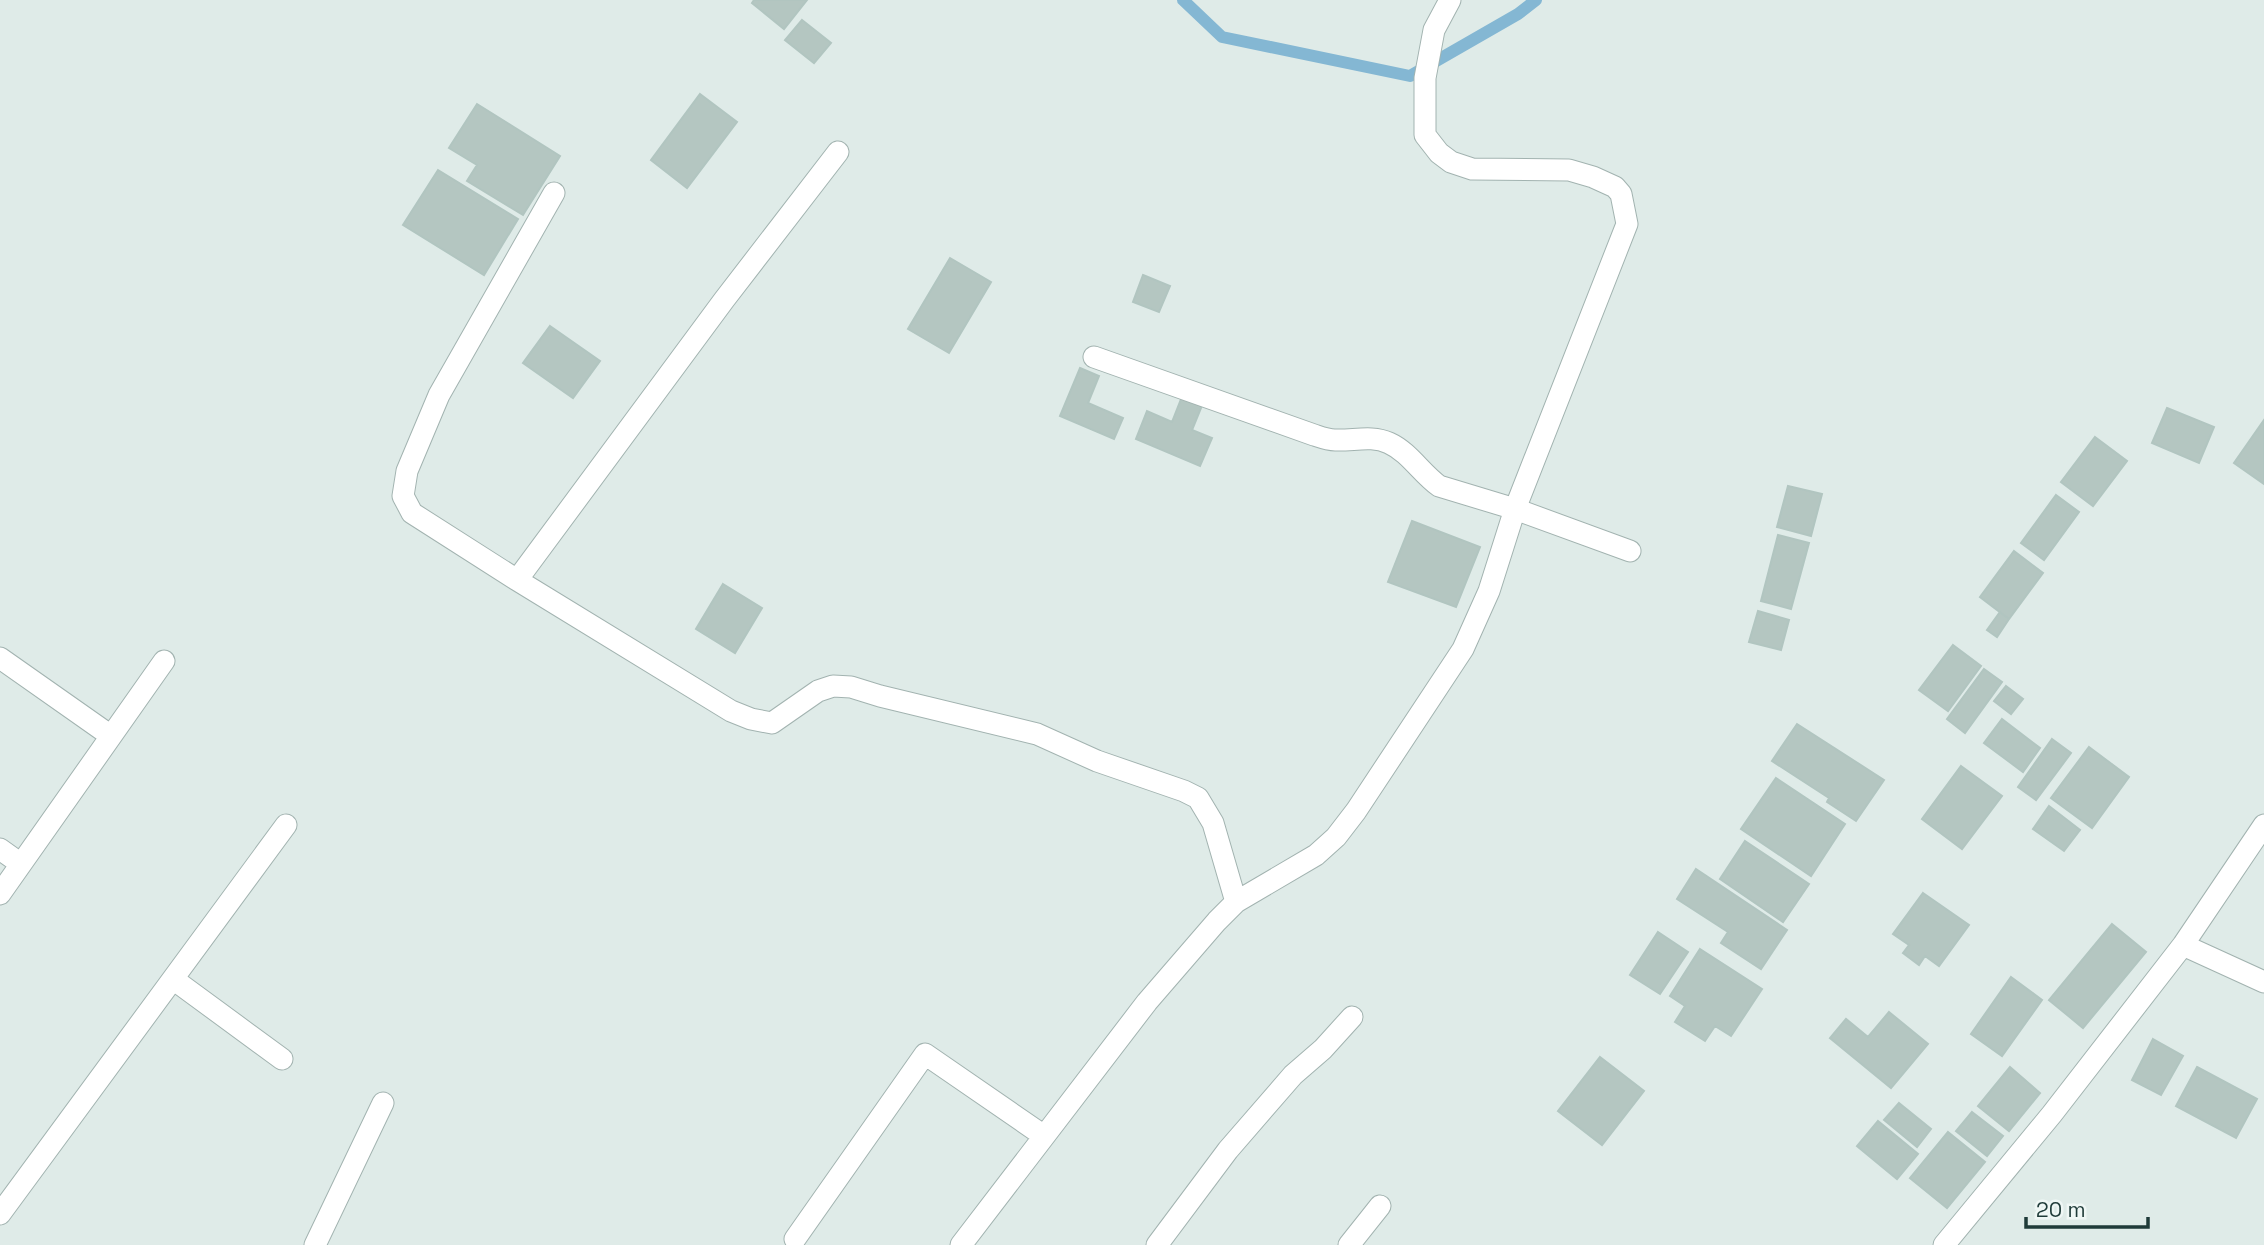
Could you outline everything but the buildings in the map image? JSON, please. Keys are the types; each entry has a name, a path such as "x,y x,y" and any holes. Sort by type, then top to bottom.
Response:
{"street":[{"path":"961,1245 1147,1002 1236,902 1317,855 1336,837 1463,649 1489,592 1515,509 1627,224 1621,194 1615,187 1593,177 1569,170 1472,169 1451,162 1439,153 1425,135 1425,78 1434,30 1450,0"},
{"path":"517,580 724,300 838,152"},
{"path":"554,193 439,395 403,486 404,496 412,513 731,711 751,719 772,723 818,691 833,686 851,687 1037,734 1097,761 1184,791 1198,798 1213,822 1236,902"},
{"path":"1094,357 1314,435 1333,440 1364,438 1388,442 1402,451 1439,485 1515,509 1630,551"},
{"path":"0,658 111,736"},
{"path":"0,894 164,661"},
{"path":"0,1214 286,825"},
{"path":"1944,1245 2052,1114 2183,946 2264,825"},
{"path":"0,849 21,864"},
{"path":"2183,946 2264,982"},
{"path":"173,979 282,1059"},
{"path":"1157,1245 1228,1150 1293,1076 1323,1049 1352,1017"},
{"path":"795,1239 925,1054 1044,1136"},
{"path":"315,1245 383,1103"},
{"path":"1349,1245 1380,1206"}],"waterway":[{"path":"1183,0 1222,37 1410,76 1518,14 1536,0"}]}
